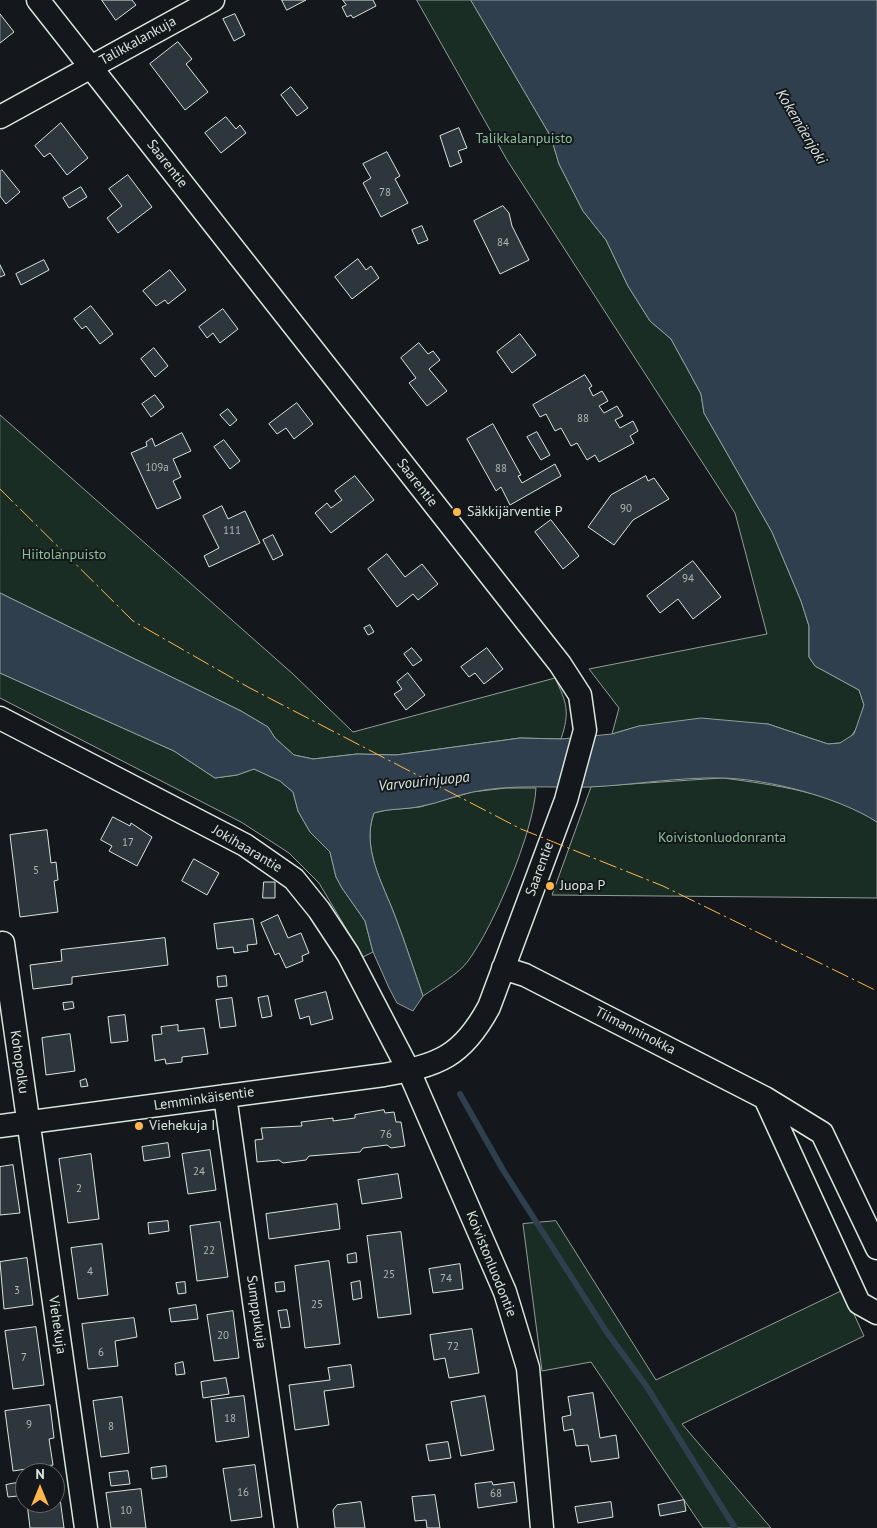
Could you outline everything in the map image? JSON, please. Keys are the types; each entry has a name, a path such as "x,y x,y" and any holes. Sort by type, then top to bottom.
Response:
{"street":[{"name":"Saarentie","path":"38,0 560,664 580,695 585,730 566,800 489,1007 478,1028 459,1049 436,1063 409,1070"},
{"name":"Talikkalankuja","path":"0,117 213,0"},
{"name":"Jokihaarantie","path":"0,718 245,845 294,878 319,910 348,954 409,1070"},
{"name":"Kohopolku","path":"3,943 27,1122"},
{"name":"Tiimanninokka","path":"503,968 525,975 765,1098 822,1133 877,1248"},
{"name":"Lemminkäisentie","path":"0,1126 409,1070"},
{"name":"Koivistonluodontie","path":"409,1070 505,1292 528,1368 542,1528"},
{"name":"Sumppukuja","path":"225,1096 286,1528"},
{"path":"765,1098 859,1303 877,1313"},
{"name":"Viehekuja","path":"27,1122 86,1528"}],"green space":[{"name":"Talikkalanpuisto","path":"417,0 471,0 551,137 559,164 583,211 606,240 628,286 650,321 671,339 701,394 704,413 772,532 801,601 809,626 809,657 815,666 859,690 864,705 858,726 850,738 840,743 828,744 768,724 639,726 612,734 619,708 589,669 767,634 735,513 507,160"},
{"name":"Hiitolanpuisto","path":"0,415 293,674 353,732 555,678 566,708 566,722 561,739 520,738 396,755 357,754 313,759 294,755 275,738 268,727 241,711 0,593"},
{"path":"0,673 174,751 215,778 237,775 254,769 280,781 293,792 298,811 310,832 330,852 336,877 365,921 373,952 363,957 319,883 289,853 241,822 0,698"},
{"name":"Koivistonluodonranta","path":"723,778 803,791 841,803 877,822 877,898 552,895 591,787"},
{"path":"507,788 536,788 534,806 528,828 511,877 489,925 468,961 454,975 423,996 399,926 375,866 370,839 374,813 420,807 472,792"},
{"path":"556,1221 656,1380 843,1290 864,1336 682,1424 771,1528 703,1528 591,1362 542,1371 523,1224"}],"water":[{"path":"471,0 877,0 877,822 843,805 802,791 760,782 722,778 590,787 502,788 467,793 416,807 374,813 370,839 375,866 399,926 423,996 413,1011 397,1003 373,952 365,921 336,877 330,852 310,832 298,811 293,792 280,781 254,769 237,775 215,778 174,751 0,673 0,593 241,711 268,727 275,738 294,755 313,759 357,754 396,755 520,738 561,739 612,734 639,726 701,718 768,724 828,744 840,743 854,734 864,705 859,690 815,666 809,657 809,626 801,601 772,532 704,413 701,394 671,339 650,321 628,286 606,240 583,211 559,164 551,137"}],"building":[{"path":"102,0 132,0 136,5 116,20"},
{"path":"282,0 306,0 287,10"},
{"path":"343,0 373,0 376,6 353,18 351,15 347,17 342,7 346,5"},
{"path":"0,14 14,32 0,43"},
{"path":"235,14 245,35 234,41 223,19"},
{"path":"178,42 192,59 186,64 208,92 185,110 150,64"},
{"path":"291,87 308,108 297,116 281,95"},
{"path":"226,117 236,129 240,125 246,133 221,153 205,133"},
{"path":"61,123 88,158 67,175 50,153 44,157 35,146"},
{"path":"459,128 467,148 458,151 462,162 450,167 440,136"},
{"path":"387,152 400,176 395,179 408,203 381,217 363,183 371,178 363,164"},
{"path":"2,170 20,192 6,204 0,196 0,172"},
{"path":"128,175 152,207 118,233 107,218 122,206 109,189"},
{"path":"81,187 87,197 69,208 63,198"},
{"path":"503,206 509,213 512,226 529,260 500,274 474,221"},
{"path":"422,226 428,240 418,244 412,230"},
{"path":"358,259 366,270 371,266 379,278 352,299 335,277"},
{"path":"44,260 49,270 21,285 16,274"},
{"path":"0,265 5,275 0,277"},
{"path":"170,270 186,290 168,304 165,300 156,306 143,291"},
{"path":"91,306 113,334 100,344 86,326 82,329 74,319"},
{"path":"223,309 238,329 220,343 213,333 207,338 199,327"},
{"path":"520,334 536,355 512,373 497,352"},
{"path":"419,343 428,354 433,351 440,360 429,369 447,391 427,406 409,383 416,378 401,358"},
{"path":"154,348 168,366 155,377 141,359"},
{"path":"585,375 592,386 589,388 593,396 602,391 608,401 599,406 604,413 617,406 623,416 615,420 620,428 633,421 638,431 630,436 634,443 599,462 595,455 587,460 577,443 571,446 561,428 555,431 546,414 540,417 533,405"},
{"path":"155,395 164,407 151,417 142,404"},
{"path":"297,403 313,424 294,439 286,428 277,434 269,424"},
{"path":"228,409 237,420 230,426 220,415"},
{"path":"493,424 521,475 518,476 522,483 555,464 561,476 510,505 501,487 496,491 467,439"},
{"path":"537,432 550,455 541,460 527,437"},
{"path":"182,433 191,451 173,459 181,477 173,481 181,498 157,509 131,453 147,446 146,442 152,438 155,446"},
{"path":"224,440 240,461 230,469 214,447"},
{"path":"355,476 374,500 331,533 315,513 327,503 331,508 342,500 335,491"},
{"path":"646,476 648,481 654,478 669,499 633,520 614,545 588,527 611,495"},
{"path":"222,506 228,519 245,511 260,543 209,567 204,556 219,548 203,516"},
{"path":"551,520 579,556 563,569 535,532"},
{"path":"273,535 283,555 273,560 263,540"},
{"path":"387,554 405,577 422,564 438,584 418,600 413,594 397,607 368,569"},
{"path":"693,561 721,597 693,619 678,599 660,613 647,596"},
{"path":"370,625 374,632 368,635 364,628"},
{"path":"412,648 422,660 413,666 404,654"},
{"path":"487,648 503,669 484,684 475,673 469,677 461,667"},
{"path":"408,673 425,695 406,710 394,694 402,689 397,682"},
{"path":"113,817 130,826 131,823 152,837 137,866 109,851 112,846 101,840"},
{"path":"47,830 51,863 56,862 58,880 54,881 58,912 20,917 10,835"},
{"path":"194,859 219,873 207,895 182,881"},
{"path":"264,882 275,882 275,898 263,898"},
{"path":"278,915 288,938 301,933 309,953 302,956 303,961 286,968 279,953 275,955 261,923"},
{"path":"253,919 257,944 247,945 248,951 234,953 233,947 217,949 214,924"},
{"path":"165,938 168,965 72,977 72,984 33,989 30,965 62,961 61,950"},
{"path":"226,976 227,986 218,987 217,977"},
{"path":"326,992 333,1019 311,1025 309,1016 300,1019 295,1000"},
{"path":"268,996 272,1016 262,1018 258,998"},
{"path":"232,998 236,1026 220,1028 216,1000"},
{"path":"73,1002 74,1008 64,1010 63,1003"},
{"path":"125,1015 128,1041 111,1043 108,1017"},
{"path":"178,1025 178,1031 204,1028 208,1054 182,1057 182,1062 166,1064 165,1059 155,1061 152,1035 162,1034 161,1027"},
{"path":"70,1034 75,1071 46,1075 42,1038"},
{"path":"86,1079 88,1086 81,1087 80,1081"},
{"path":"384,1110 385,1113 394,1112 396,1122 401,1122 405,1146 391,1148 387,1145 363,1148 360,1152 309,1156 306,1160 283,1163 279,1160 257,1162 255,1140 263,1139 261,1128 302,1126 301,1122 333,1118 333,1121 355,1118 355,1115"},
{"path":"168,1143 170,1157 144,1161 142,1147"},
{"path":"210,1150 216,1190 188,1194 182,1154"},
{"path":"91,1154 99,1219 68,1223 59,1159"},
{"path":"13,1165 20,1213 0,1215 0,1167"},
{"path":"398,1174 402,1198 362,1204 358,1180"},
{"path":"337,1204 340,1229 269,1239 266,1214"},
{"path":"168,1221 169,1231 149,1234 148,1223"},
{"path":"220,1222 228,1277 197,1281 190,1226"},
{"path":"401,1232 411,1314 378,1318 367,1236"},
{"path":"102,1244 108,1295 78,1299 71,1248"},
{"path":"356,1253 357,1262 348,1263 347,1255"},
{"path":"27,1258 33,1305 4,1309 0,1262"},
{"path":"329,1261 340,1344 305,1348 295,1266"},
{"path":"460,1264 463,1289 433,1293 429,1269"},
{"path":"360,1281 362,1298 353,1300 351,1283"},
{"path":"185,1282 186,1293 178,1294 176,1283"},
{"path":"284,1282 285,1291 276,1292 275,1283"},
{"path":"196,1305 198,1319 171,1322 169,1309"},
{"path":"287,1310 290,1327 281,1328 278,1311"},
{"path":"233,1311 239,1358 214,1361 207,1315"},
{"path":"134,1318 137,1337 115,1341 118,1366 88,1369 82,1324"},
{"path":"36,1327 44,1385 13,1389 5,1331"},
{"path":"472,1329 479,1373 449,1378 445,1358 434,1360 430,1335"},
{"path":"183,1362 185,1374 176,1375 175,1364"},
{"path":"351,1365 354,1387 324,1391 329,1425 295,1430 289,1385 330,1380 328,1368"},
{"path":"226,1378 229,1394 203,1398 201,1382"},
{"path":"593,1393 600,1438 616,1435 619,1458 591,1462 588,1445 576,1446 573,1429 564,1431 562,1417 571,1415 568,1397"},
{"path":"244,1396 249,1437 216,1442 211,1400"},
{"path":"485,1396 494,1450 461,1456 451,1402"},
{"path":"122,1397 129,1453 101,1457 93,1401"},
{"path":"50,1405 54,1438 49,1439 53,1463 15,1463 15,1471 13,1471 5,1411"},
{"path":"448,1442 451,1458 429,1461 426,1445"},
{"path":"255,1465 262,1517 231,1521 223,1469"},
{"path":"166,1466 167,1477 152,1479 151,1468"},
{"path":"128,1471 130,1484 111,1486 109,1473"},
{"path":"492,1482 493,1485 514,1482 517,1502 478,1508 475,1484"},
{"path":"15,1483 15,1496 8,1497 6,1485"},
{"path":"141,1489 146,1528 111,1528 106,1493"},
{"path":"435,1495 440,1528 427,1528 426,1520 415,1521 412,1497"},
{"path":"684,1500 686,1511 660,1516 658,1505"},
{"path":"361,1502 365,1528 335,1528 333,1510 337,1505"},
{"path":"611,1502 613,1517 578,1523 575,1507"},
{"path":"28,1513 62,1513 64,1528 30,1528"}],"waterway":[{"path":"460,1094 503,1170 606,1331 647,1387 735,1528"}],"power":[{"path":"0,489 133,621 248,687 521,829 663,886 877,991"}],"place":[{"name":"Säkkijärventie P","path":"457,512"},
{"name":"Juopa P","path":"550,886"},
{"name":"Viehekuja I","path":"139,1126"}],"water label":[{"name":"Kokemäenjoki","path":"801,127"},
{"name":"Varvourinjuopa","path":"424,782"}]}
